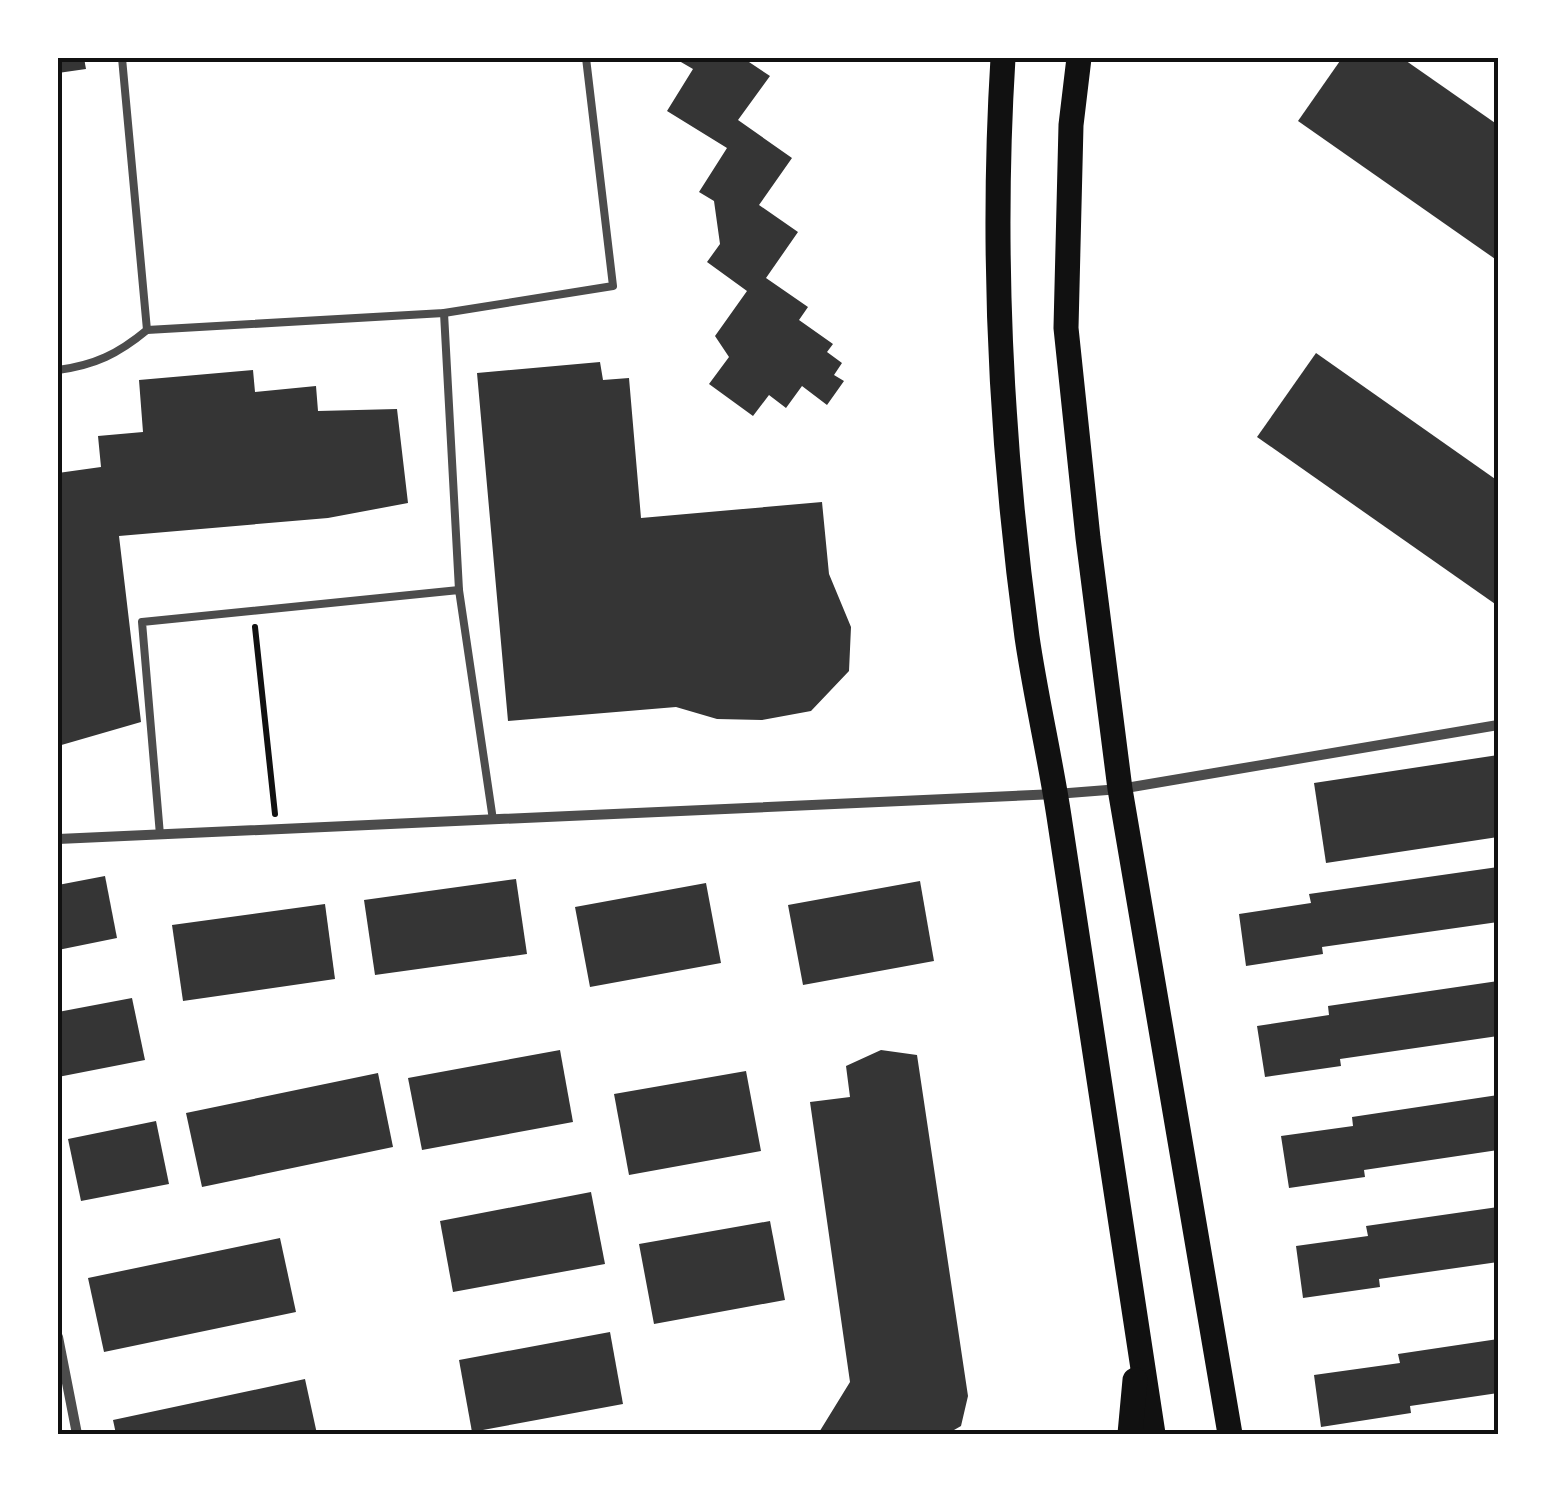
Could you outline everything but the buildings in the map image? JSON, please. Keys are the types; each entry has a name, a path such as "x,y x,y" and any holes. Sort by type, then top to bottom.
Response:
{"main road":[{"path":"1003,58 998,274 1006,458 1028,640 1056,794 1152,1434"},
{"path":"1079,58 1071,124 1066,328 1091,557 1120,788 1230,1434"},
{"path":"1130,1434 1140,1350"}],"street":[{"path":"58,840 1056,794 1120,788 1498,726"},
{"path":"58,1337 77,1434"}],"lane":[{"path":"122,58 147,330"},
{"path":"58,370 84,366 124,350 147,330 444,314 613,286 586,58"},
{"path":"444,314 459,590 493,820"},
{"path":"160,835 142,622 459,590"}],"path":[{"path":"253,609 276,830"}]}
